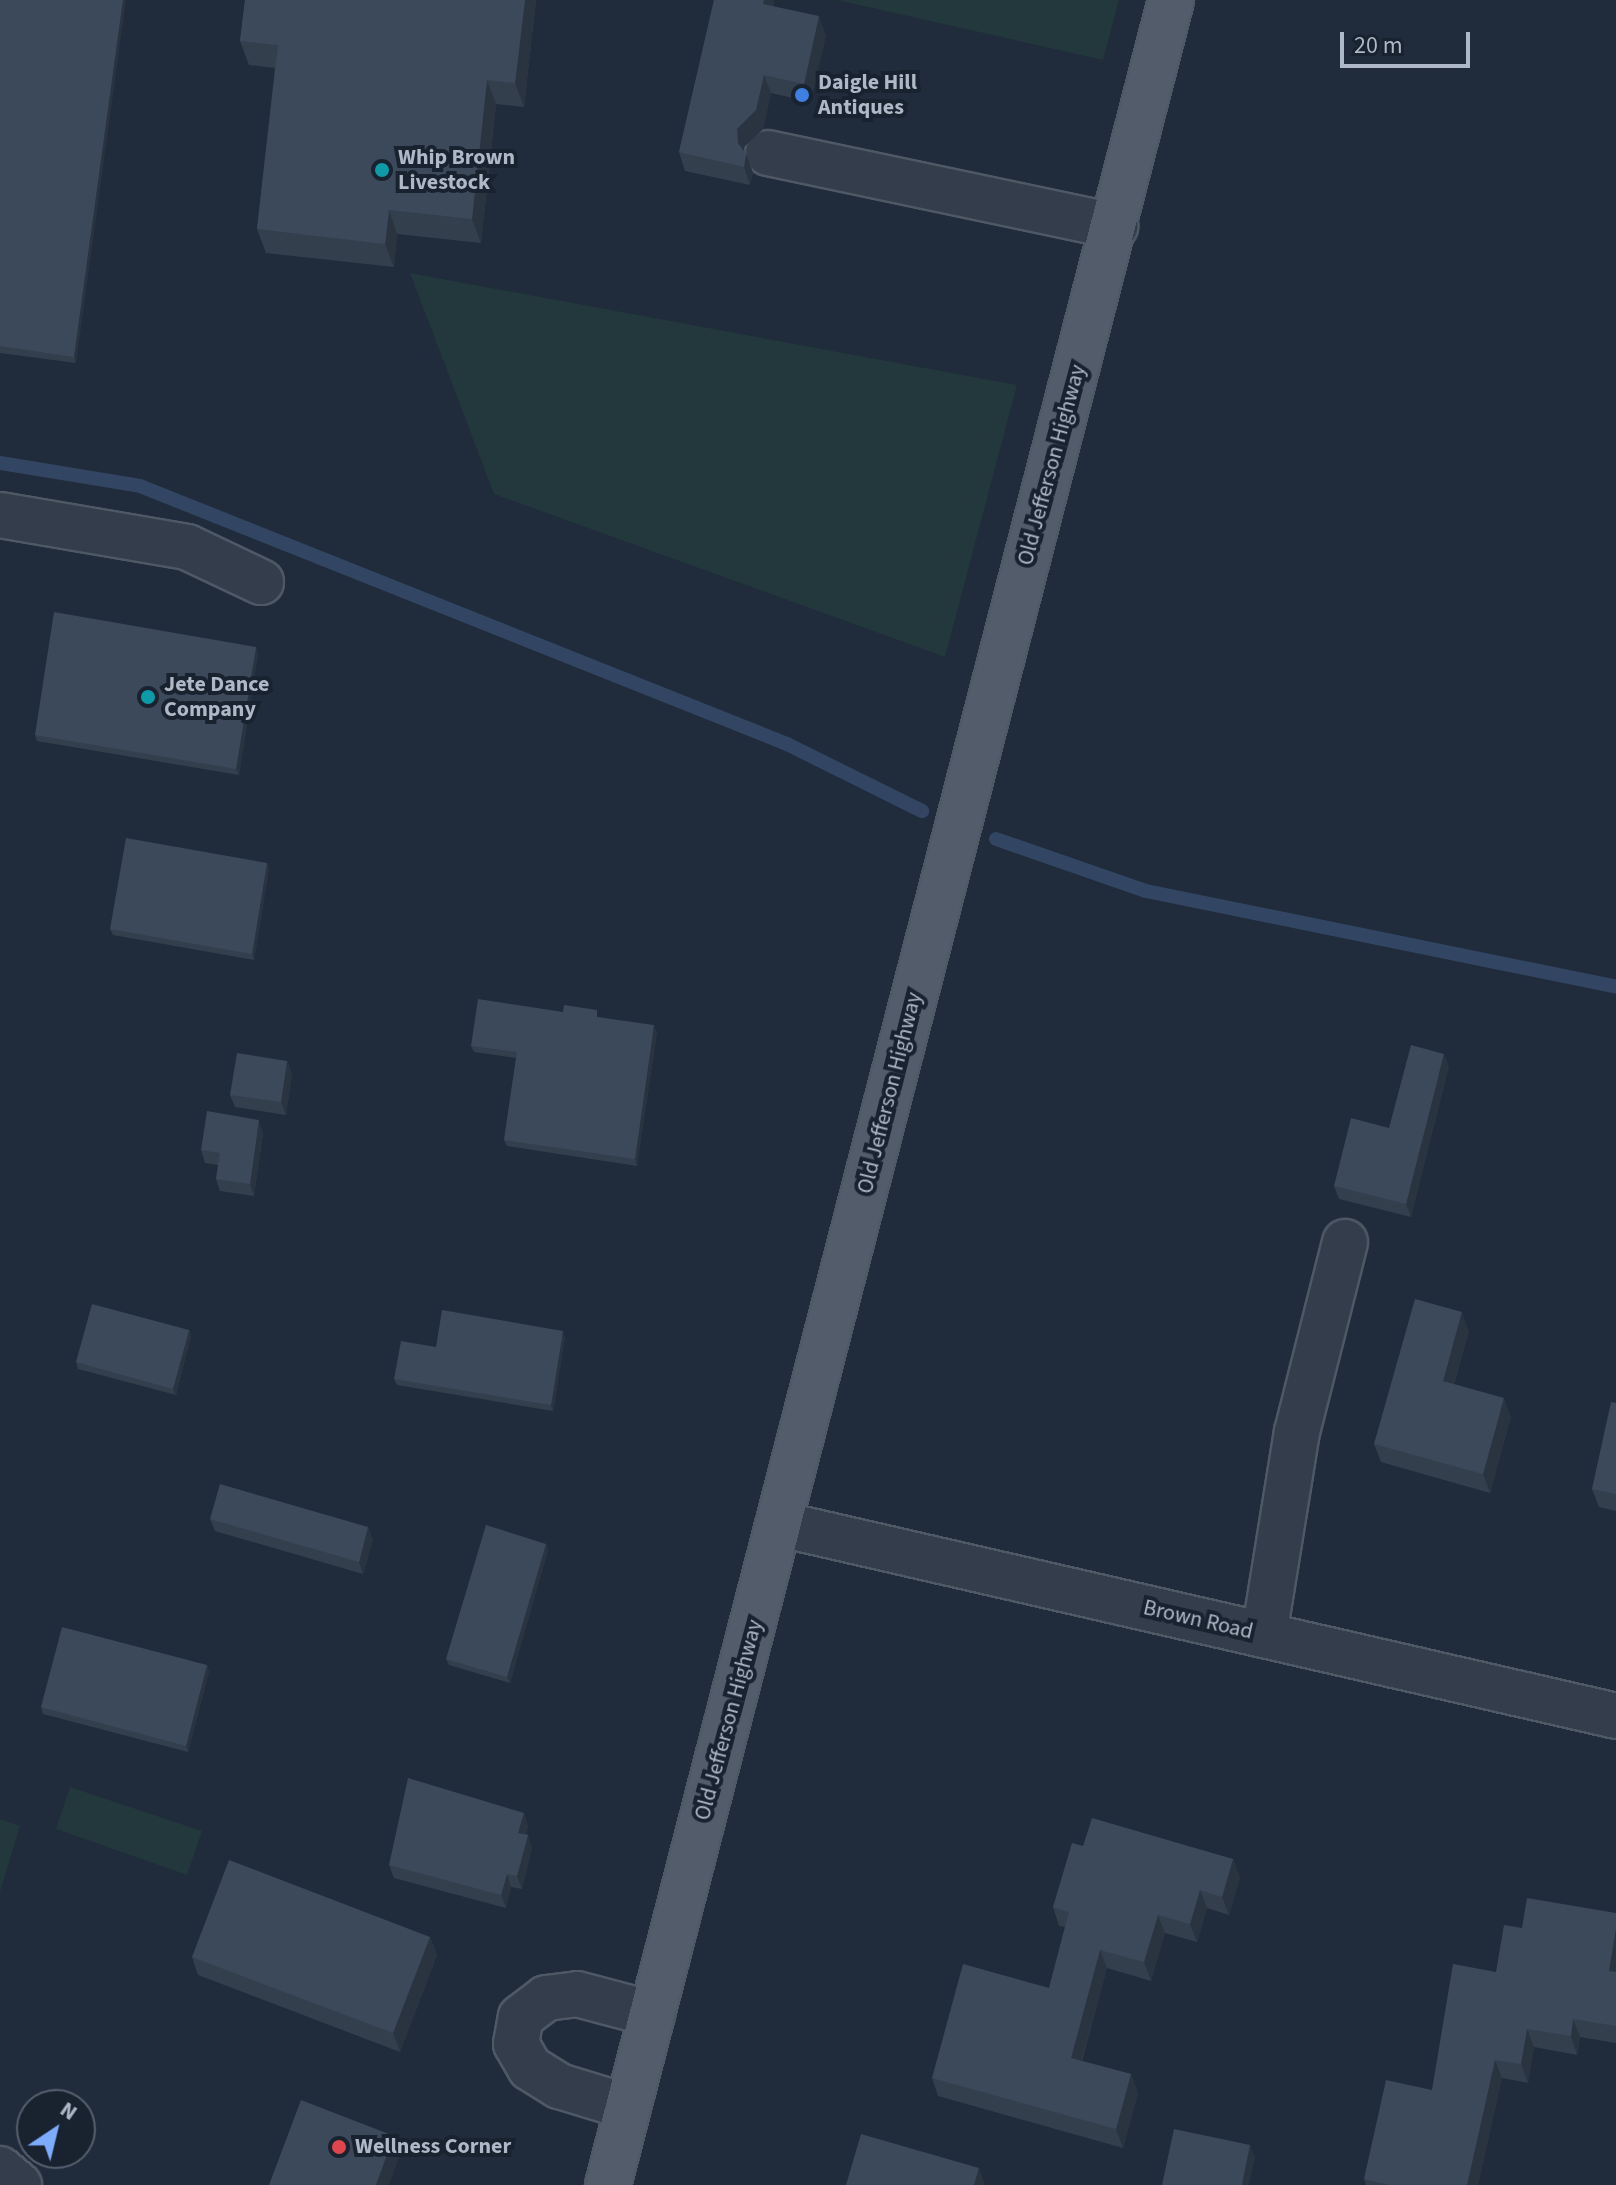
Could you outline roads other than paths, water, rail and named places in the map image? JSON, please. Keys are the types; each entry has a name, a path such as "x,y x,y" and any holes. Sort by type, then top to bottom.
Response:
{"main road":[{"name":"Old Jefferson Highway","path":"608,2185 1171,0"}],"street":[{"path":"768,153 1115,226"},
{"path":"0,515 187,547 261,582"},
{"path":"1264,1635 1297,1432 1345,1242"},
{"name":"Brown Road","path":"780,1524 1616,1716"},
{"path":"628,2107 559,2086 530,2068 516,2044 521,2017 546,1998 577,1994 652,2014"},
{"path":"0,2169 19,2185"}],"waterway":[{"path":"0,463 140,486 787,744 922,811"},
{"path":"996,839 1146,891 1616,987"}],"place":[{"name":"Daigle Hill Antiques","path":"802,95"},
{"name":"Whip Brown Livestock","path":"382,170"},
{"name":"Jete Dance Company","path":"148,697"},
{"name":"Wellness Corner","path":"339,2147"}]}
